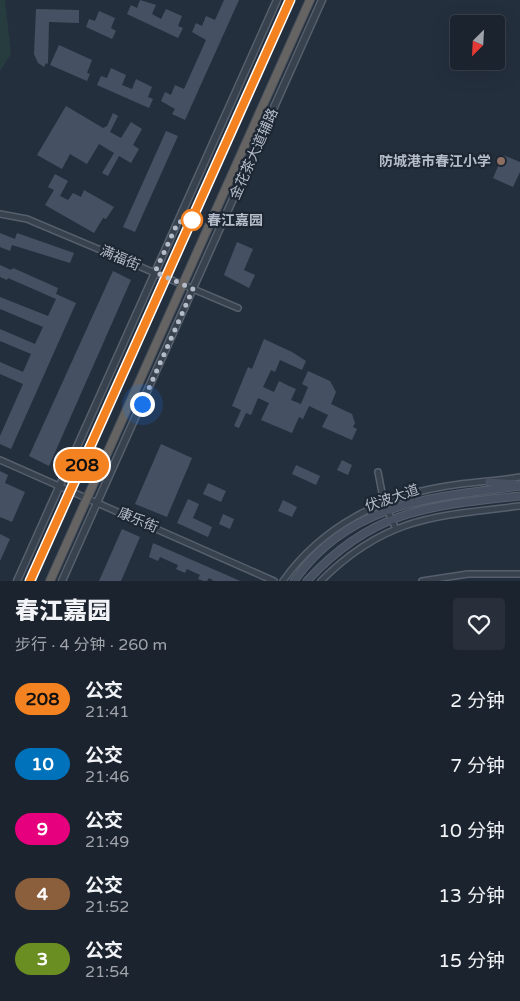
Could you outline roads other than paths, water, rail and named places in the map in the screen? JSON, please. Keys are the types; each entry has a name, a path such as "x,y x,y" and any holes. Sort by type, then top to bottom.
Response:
{"highway":[{"path":"30,581 290,0"},
{"path":"50,581 310,0"}],"main road":[{"path":"489,482 520,486"},
{"name":"伏波大道","path":"294,581 329,544 361,522 388,510 419,500 450,494 520,486"},
{"name":"伏波大道","path":"307,581 336,552 366,531 392,520 422,509 451,503 520,496"}],"street":[{"path":"17,581 277,0"},
{"name":"金花茶大道辅路","path":"62,581 322,0"},
{"name":"满福街","path":"0,214 27,219 238,308"},
{"name":"康乐街","path":"0,460 274,581"},
{"path":"378,472 384,502 396,529"},
{"path":"282,581 323,536 356,514 384,502 448,486 520,477"},
{"path":"321,581 342,560 371,540 396,529 425,519 452,513 520,506"},
{"path":"422,581 468,574 520,574"}],"place":[{"name":"防城港市春江小学","path":"501,161"},
{"name":"春江嘉园","path":"192,220"}]}
